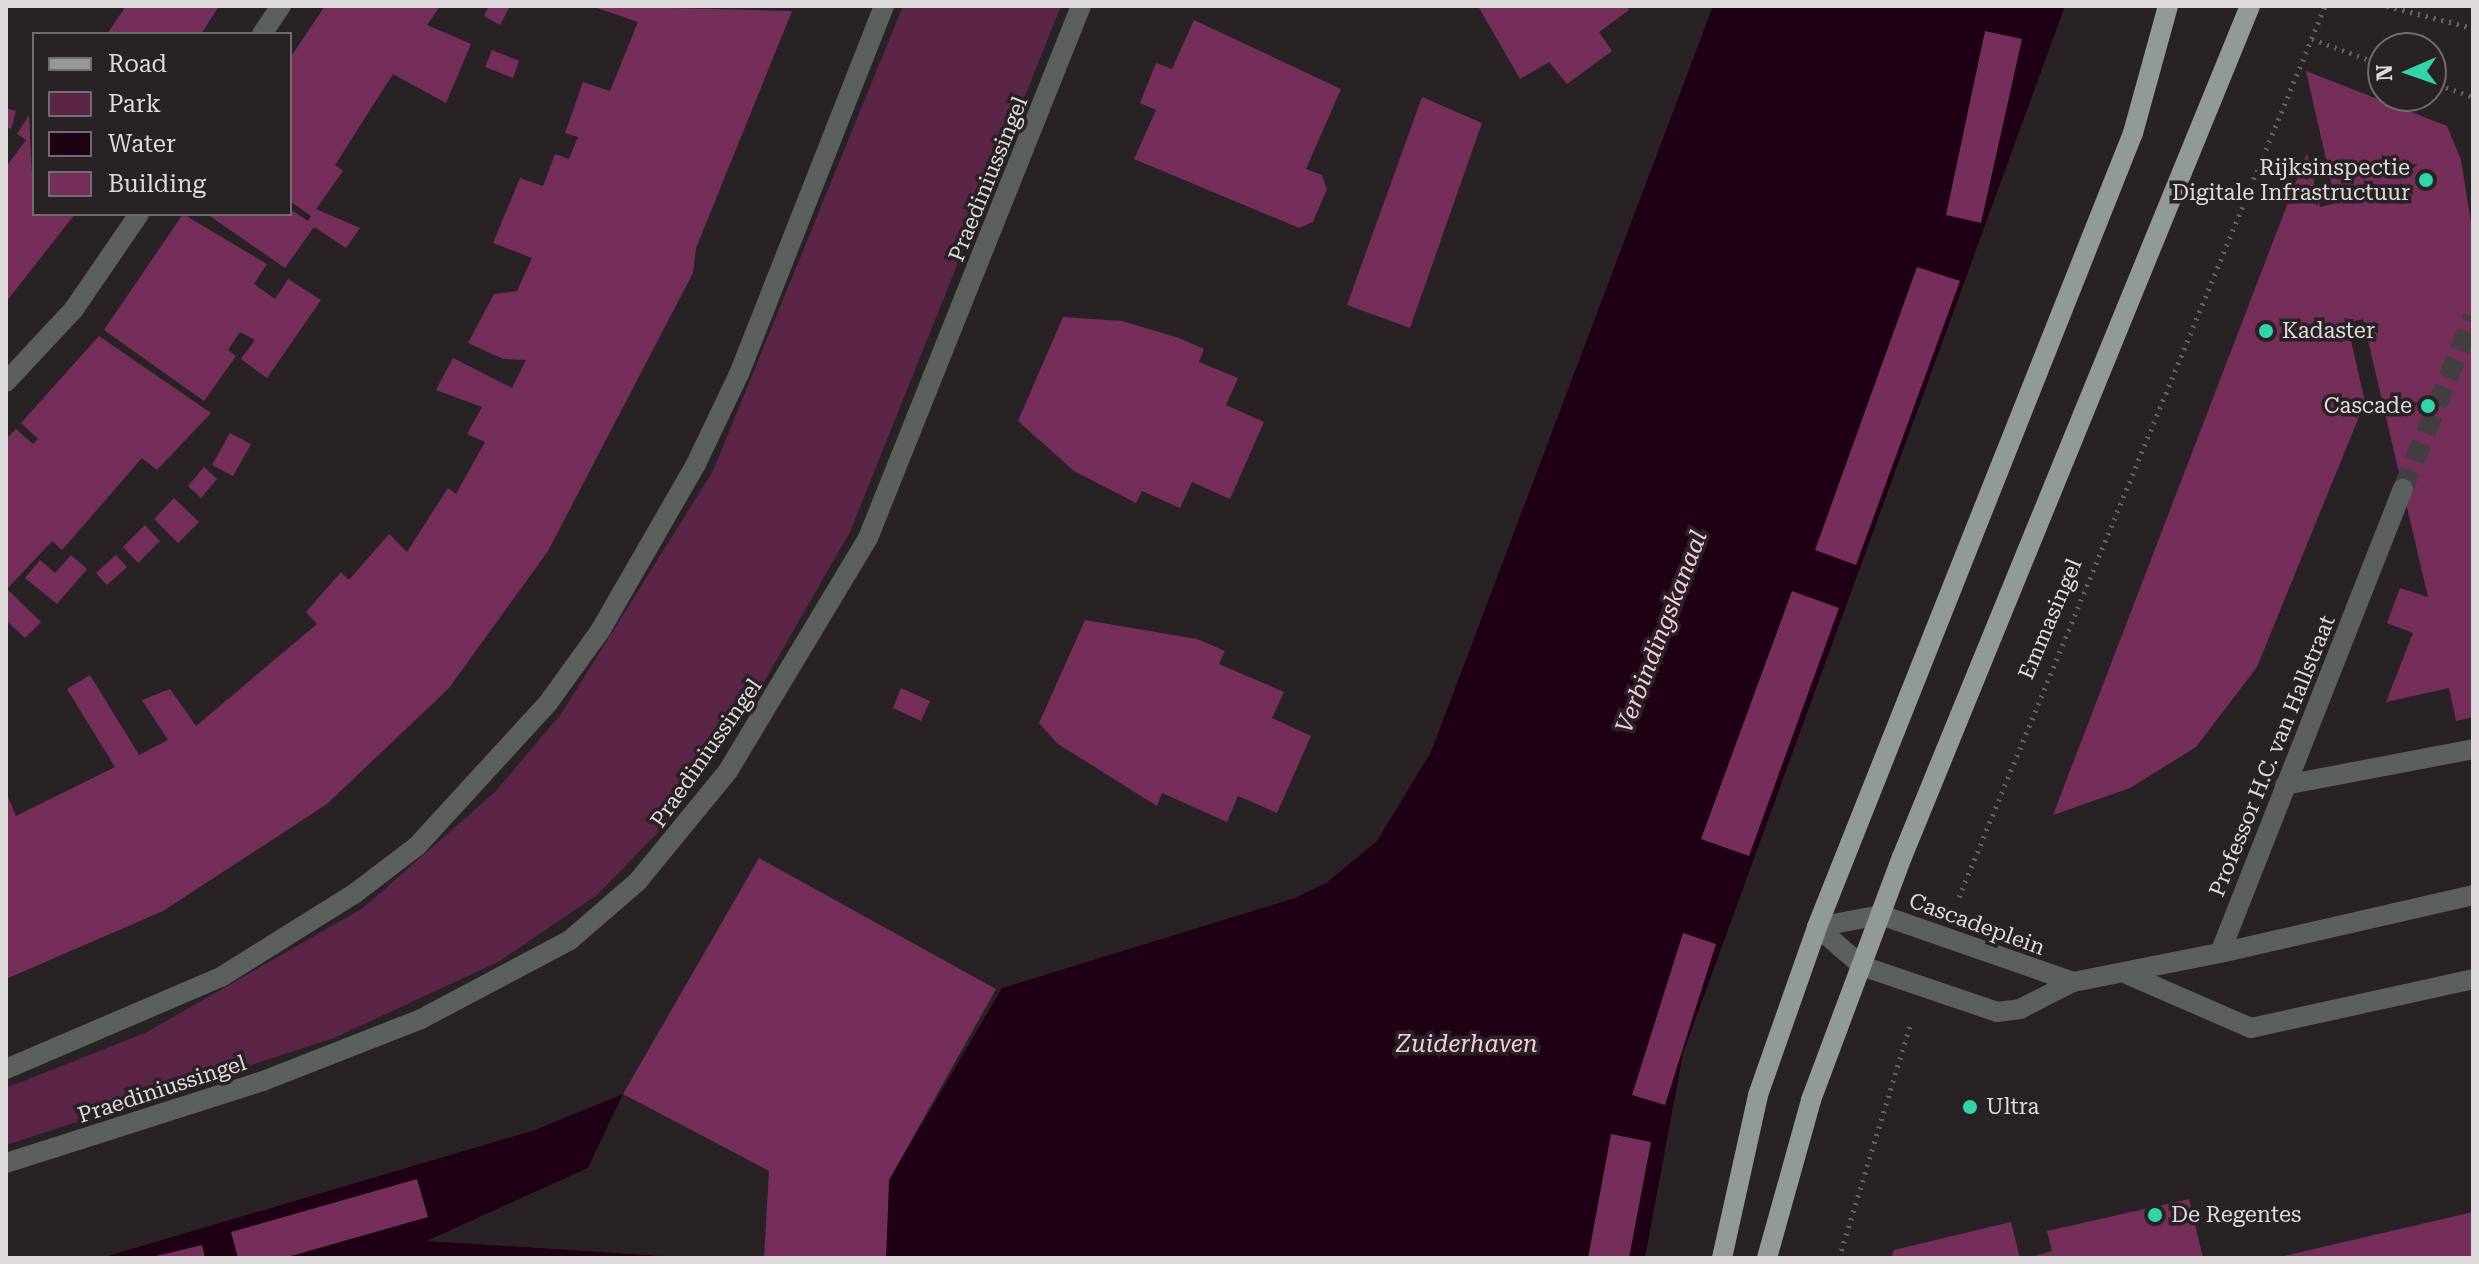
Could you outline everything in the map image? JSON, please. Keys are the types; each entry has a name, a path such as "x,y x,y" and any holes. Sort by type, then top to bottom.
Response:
{"main road":[{"path":"1722,1258 1758,1095 1817,927 2133,133 2168,6"},
{"name":"Emmasingel","path":"1767,1258 1811,1100 1881,915 2250,6"}],"street":[{"path":"263,32 281,6"},
{"path":"6,1069 221,977 354,894 417,846 548,703 649,551 709,438 884,6"},
{"name":"Praediniussingel","path":"6,1163 263,1081 421,1019 570,940 638,881 728,771 868,538 1081,6"},
{"path":"6,382 74,309 138,216"},
{"name":"Professor H.C. van Hallstraat","path":"2220,953 2403,489"},
{"path":"2285,785 2473,749"},
{"path":"2129,975 2473,895"},
{"name":"Cascadeplein","path":"1817,927 1881,915 2073,982"},
{"name":"Cascadeplein","path":"1817,927 1862,966 1924,990 1997,1012 2020,1009 2073,982 2129,975"},
{"path":"2129,975 2251,1028 2473,979"}],"path":[{"name":"Emmasingel","path":"1944,938 2325,6"},
{"path":"2387,6 2473,28"},
{"path":"2312,39 2367,59"},
{"path":"2447,88 2473,97"},
{"path":"1839,1258 1924,990"}],"green space":[{"path":"903,6 1061,6 850,532 749,708 672,818 597,895 498,962 334,1038 6,1145 6,1088 147,1032 363,908 495,792 561,714 713,471"}],"water":[{"path":"1713,6 2065,6 1683,1053 1645,1258 886,1258 889,1180 1002,988 1295,898 1326,883 1377,841 1431,752"},
{"path":"623,1094 588,1168 429,1240 693,1258 101,1258 535,1130"}],"pier":[{"path":"623,1094 590,1171 443,1238 697,1258 427,1241 588,1168"}],"building":[{"path":"126,6 219,6 202,32 108,32"},
{"path":"325,6 440,6 427,25 471,44 446,103 393,74 335,165 343,171 316,209 360,228 346,248 314,227 285,268 210,216 292,216 292,210 308,221 311,216 292,202 292,55"},
{"path":"489,6 510,6 500,25 484,16"},
{"path":"591,6 792,11 696,248 693,273 548,551 449,688 327,804 163,911 6,979 6,792 16,816 115,767 67,689 90,675 139,755 168,740 142,700 170,689 196,726 317,624 306,612 341,572 349,580 389,534 407,552 448,488 456,494 485,442 467,434 482,407 436,390 453,358 512,388 526,360 503,359 468,343 494,294 517,291 532,258 493,243 520,178 543,186 555,154 569,159 578,137 565,133 583,82 610,91 638,22"},
{"path":"1478,6 1627,6 1629,10 1599,32 1612,51 1567,84 1549,62 1520,79"},
{"path":"1194,20 1341,89 1306,169 1322,175 1327,189 1313,222 1299,228 1134,159 1156,110 1140,103 1156,63 1172,69"},
{"path":"1985,31 2022,39 1981,223 1946,215"},
{"path":"492,50 519,61 513,78 485,67"},
{"path":"2306,71 2367,95 2367,112 2411,112 2447,126 2461,160 2473,235 2473,717 2456,721 2449,688 2386,702 2413,633 2387,623 2400,588 2428,597 2363,319 2347,323 2365,402 2257,667 2196,747 2130,788 2053,815 2307,153 2320,207 2336,203"},
{"path":"1422,97 1482,123 1410,328 1347,305"},
{"path":"6,108 16,111 11,129 6,127"},
{"path":"29,115 32,216 73,216 6,302 6,167 26,140 17,134"},
{"path":"182,216 267,264 254,284 275,299 288,279 321,300 267,378 241,359 255,340 240,332 228,350 236,356 204,401 104,330"},
{"path":"1917,267 1960,281 1856,565 1815,550"},
{"path":"1063,317 1122,321 1179,338 1204,349 1199,362 1238,378 1226,405 1264,422 1230,499 1192,482 1180,508 1142,491 1136,503 1074,471 1018,421"},
{"path":"99,336 211,413 157,470 142,458 62,550 52,541 7,589 41,622 25,638 6,620 6,439 16,429 33,444 38,439 21,423"},
{"path":"230,433 251,444 233,476 212,465"},
{"path":"204,467 217,479 201,498 188,486"},
{"path":"174,498 199,522 178,543 154,519"},
{"path":"145,525 160,541 138,563 123,547"},
{"path":"71,555 87,569 57,604 25,578 40,560 55,573"},
{"path":"116,555 127,567 107,585 96,573"},
{"path":"1792,591 1839,608 1749,856 1701,839"},
{"path":"1085,620 1197,639 1225,651 1219,664 1284,692 1272,718 1311,736 1277,813 1238,796 1227,822 1162,793 1157,806 1058,744 1039,723"},
{"path":"901,688 930,701 921,721 893,708"},
{"path":"759,858 996,989 889,1180 886,1258 764,1258 769,1171 623,1094"},
{"path":"1683,933 1716,944 1665,1105 1632,1095"},
{"path":"1611,1134 1651,1142 1629,1258 1588,1258"},
{"path":"417,1179 428,1217 284,1258 238,1258 231,1232"},
{"name":"De Regentes","path":"2189,1199 2203,1258 2028,1258 2052,1251 2047,1231"},
{"name":"De Regentes","path":"2473,1212 2473,1258 2279,1257"},
{"path":"2011,1222 2020,1258 1891,1258 1894,1250"},
{"path":"202,1245 205,1258 152,1258 152,1257"}],"tunnel":[{"path":"2403,489 2473,317"}],"place":[{"name":"Rijksinspectie Digitale Infrastructuur","path":"2426,180"},
{"name":"Kadaster","path":"2266,331"},
{"name":"Cascade","path":"2428,406"},
{"name":"Ultra","path":"1970,1107"},
{"name":"De Regentes","path":"2155,1215"}],"water label":[{"name":"Verbindingskanaal","path":"1662,632"},
{"name":"Zuiderhaven","path":"1467,1045"}]}
